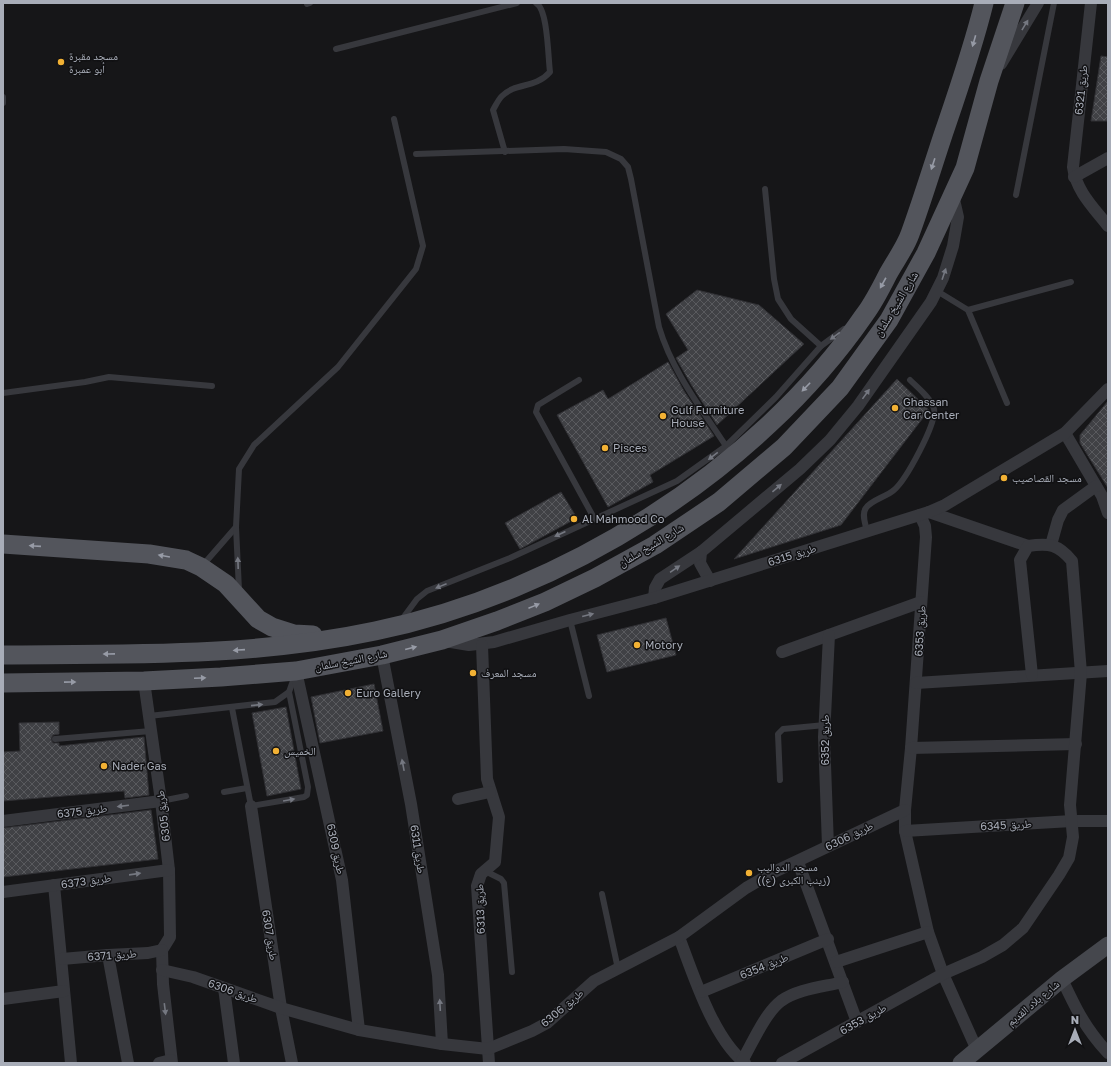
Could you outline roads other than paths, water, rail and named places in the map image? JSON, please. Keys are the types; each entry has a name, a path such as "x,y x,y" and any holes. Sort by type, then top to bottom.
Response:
{"main road":[{"name":"شارع الشيخ سلمان","path":"3,683 144,681 221,677 296,671 382,655 442,640 545,602 595,578 656,545 719,502 784,447 840,388 890,320 926,253 965,168 989,81 1015,3"},
{"name":"شارع الشيخ سلمان","path":"3,656 229,650 278,647 344,637 398,626 481,600 539,576 640,523 708,477 767,428 823,369 866,313 909,238 968,61 981,5"},
{"path":"3,544 149,554 186,560 201,567 226,584 239,600 258,619 272,627 294,634 344,637"},
{"path":"3,695 37,683"}],"street":[{"path":"989,81 1038,3"},
{"name":"طريق 6321","path":"1091,3 1073,159 1074,177 1082,192 1108,226"},
{"path":"1074,177 1108,158"},
{"path":"654,598 655,588 660,579 701,552 800,469 830,440 870,389 937,291 944,278 953,246 958,217 952,195"},
{"name":"طريق 6315","path":"442,640 459,644 482,645 654,598 925,514 945,505 1065,433 1108,389"},
{"path":"1065,433 1102,493 1108,513"},
{"path":"1051,545 1058,520 1063,510 1102,493"},
{"path":"925,514 1028,546 1051,545 1063,550 1072,561 1081,673 1070,805 1073,837 1069,858 1035,912 1023,928 1003,945 982,957 943,974"},
{"name":"طريق 6353","path":"925,514 926,537 922,602 912,748 905,810 905,831 928,932 943,974 977,1050"},
{"path":"1028,546 1020,560 1032,675"},
{"path":"701,552 700,564 710,581"},
{"path":"782,652 922,602"},
{"name":"طريق 6352","path":"828,846 825,725 829,635"},
{"name":"طريق 6313","path":"482,645 487,779 490,792 498,812 499,825 495,862 479,878 477,886 490,1063"},
{"name":"طريق 6311","path":"382,655 411,804 438,975 442,1044"},
{"name":"طريق 6309","path":"296,671 342,880 359,1030"},
{"path":"916,684 1108,671"},
{"name":"طريق 6305","path":"144,681 169,870 170,936 162,950"},
{"path":"912,748 1076,744"},
{"path":"458,799 490,792"},
{"name":"طريق 6375","path":"3,820 161,801"},
{"name":"طريق 6307","path":"251,806 281,1008 292,1063"},
{"name":"طريق 6306","path":"162,970 193,977 281,1008 359,1030 442,1044 488,1049 532,1031 547,1023 594,981 679,936 746,888 774,872 798,862 828,846 905,810"},
{"name":"طريق 6345","path":"905,831 1072,821 1108,821"},
{"path":"798,862 828,939 857,1022"},
{"name":"طريق 6373","path":"3,892 169,870"},
{"path":"54,886 71,1063"},
{"path":"836,962 928,932"},
{"path":"679,936 701,992 725,1040 744,1062 766,1019 780,1002 802,992 843,982"},
{"name":"طريق 6354","path":"701,992 828,939"},
{"name":"شارع بلاد القديم","path":"961,1063 1062,979 1108,945"},
{"path":"159,1063 172,1062 162,970 162,950"},
{"name":"طريق 6371","path":"62,959 148,953 162,950"},
{"path":"108,955 128,1063"},
{"name":"طريق 6353","path":"782,1063 943,974"},
{"path":"1062,979 1080,1019 1108,1053"},
{"path":"224,988 234,1063"},
{"path":"3,999 64,991"}],"lane":[{"path":"336,50 496,6 517,3"},
{"path":"505,152 493,110 500,97 508,90 543,80 550,72 544,14 536,3"},
{"path":"1016,195 1054,3"},
{"path":"3,97 3,103"},
{"path":"239,600 236,527 239,469 254,445 338,368 416,269 421,258 423,246 394,119"},
{"path":"416,154 564,149 606,152 621,159 628,167 659,327 665,347 688,389 726,446"},
{"path":"765,189 774,279 778,298 791,319 821,346"},
{"path":"968,310 1071,282"},
{"path":"937,291 968,310 1008,403"},
{"path":"398,626 416,599 427,591 510,558 677,481 726,446 776,397 821,346 866,313"},
{"path":"3,393 85,382 109,377 212,386"},
{"path":"580,380 538,406 536,412 594,518"},
{"path":"867,532 864,516 865,509 870,504 889,494 902,483 934,419 932,404 910,380"},
{"path":"201,567 236,527"},
{"path":"570,620 589,696"},
{"path":"232,708 251,806 300,798 307,795 308,791 289,692 296,671"},
{"path":"149,716 232,708 275,702 289,692"},
{"path":"780,780 778,734 783,729 825,725"},
{"path":"55,739 151,731"},
{"path":"224,792 247,788"},
{"path":"161,801 186,796"},
{"path":"485,871 501,879 504,883 512,972"},
{"path":"602,894 618,969"}],"place":[{"name":"مسجد مقبرة أبو عمبرة","path":"61,62"},
{"name":"Ghassan Car Center","path":"895,408"},
{"name":"Gulf Furniture House","path":"663,416"},
{"name":"Pisces","path":"605,448"},
{"name":"مسجد القصاصيب","path":"1004,478"},
{"name":"Al Mahmood Co","path":"574,519"},
{"name":"Motory","path":"637,645"},
{"name":"مسجد المعرف","path":"473,673"},
{"name":"Euro Gallery","path":"348,693"},
{"name":"الخميس","path":"276,751"},
{"name":"Nader Gas","path":"104,766"},
{"name":"مسجد الدواليب (زينب الكبرى (ع))","path":"749,873"}]}
